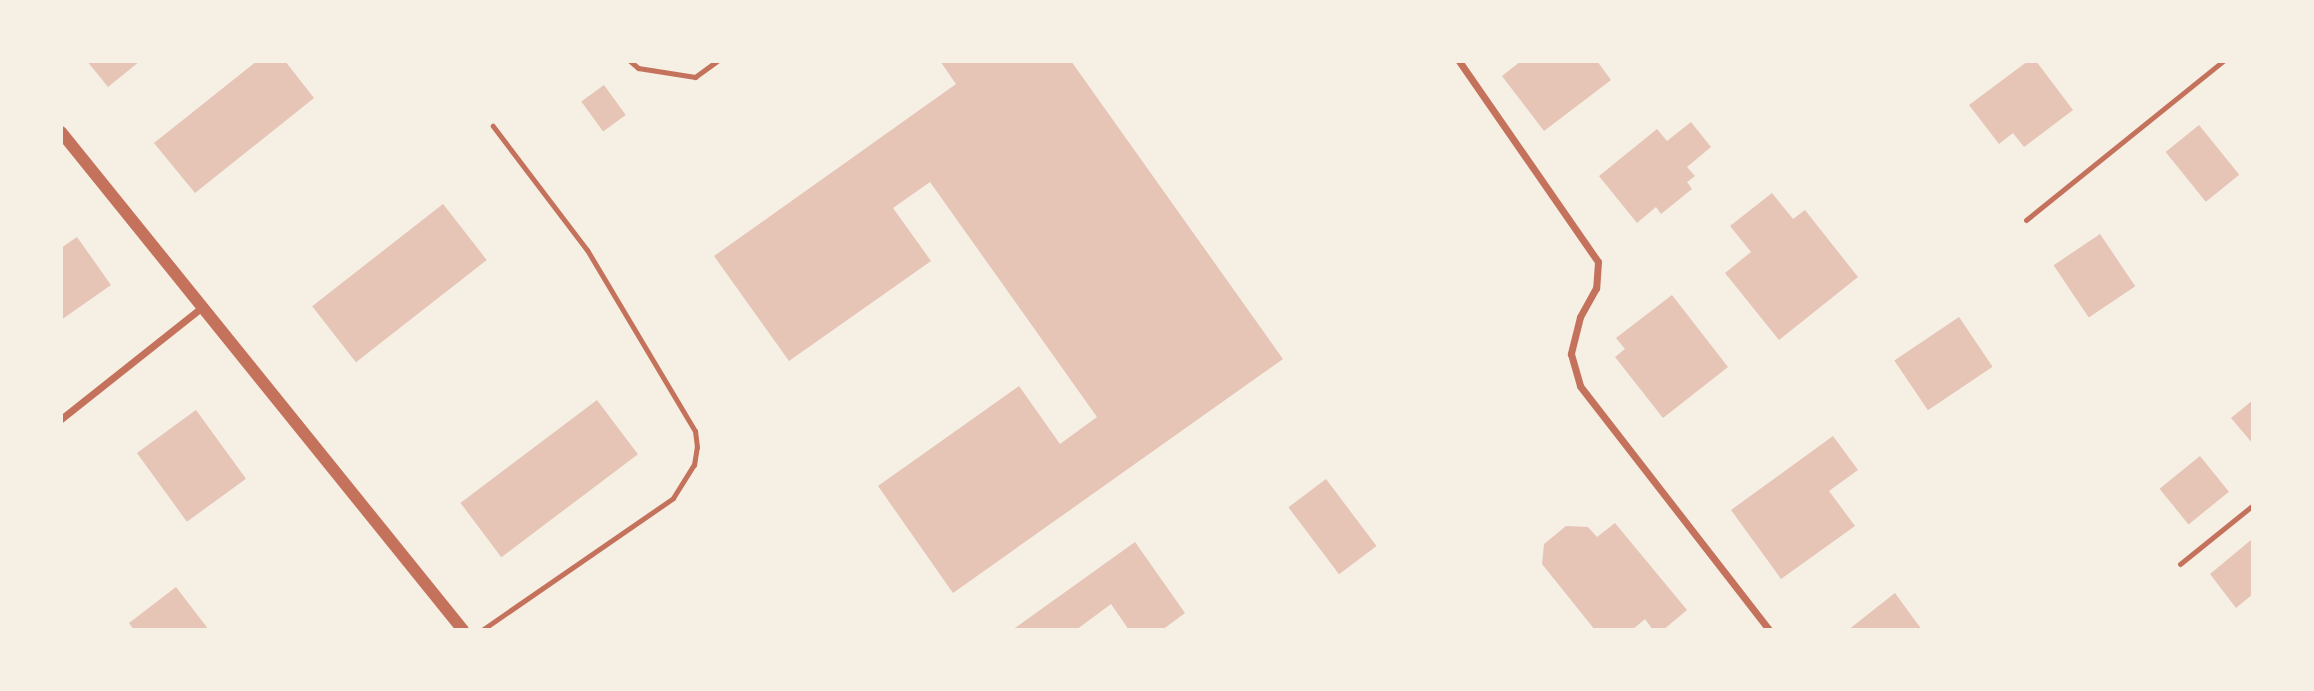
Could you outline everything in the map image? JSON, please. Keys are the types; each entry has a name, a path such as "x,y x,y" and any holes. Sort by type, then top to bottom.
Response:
{"street":[{"path":"1459,61 1598,262 1597,288 1580,317 1570,354 1580,386 1769,630"},
{"path":"61,132 463,630"},
{"path":"61,419 201,308"}],"lane":[{"path":"630,61 638,68 695,77 717,61"},
{"path":"2026,220 2223,61"},
{"path":"482,630 673,498 694,465 697,447 695,431 587,250 493,126"},
{"path":"2180,564 2253,505"}],"building":[{"path":"87,61 140,61 108,87"},
{"path":"257,61 285,61 314,98 195,193 154,143"},
{"path":"940,61 1071,61 1283,359 953,593 878,486 1019,386 1060,444 1097,417 930,182 893,208 931,261 789,361 714,256 956,84"},
{"path":"1521,61 1597,61 1611,80 1544,131 1502,76"},
{"path":"2028,61 2036,61 2073,110 2024,147 2013,133 1999,144 1969,105"},
{"path":"604,85 626,115 603,131 581,101"},
{"path":"1691,122 1711,147 1687,167 1695,176 1687,182 1692,189 1661,214 1656,207 1637,223 1599,176 1657,129 1667,141"},
{"path":"2199,125 2239,175 2206,202 2166,152"},
{"path":"1772,193 1793,219 1805,210 1858,277 1779,340 1725,273 1751,252 1730,226"},
{"path":"443,204 487,260 356,362 312,306"},
{"path":"2100,234 2135,286 2089,318 2054,265"},
{"path":"77,237 111,285 61,320 61,248"},
{"path":"1672,295 1728,367 1663,418 1615,357 1625,349 1616,338"},
{"path":"1959,317 1993,367 1928,410 1894,361"},
{"path":"597,400 638,454 501,557 460,503"},
{"path":"2253,400 2253,444 2231,418"},
{"path":"196,410 246,479 187,522 137,453"},
{"path":"1833,436 1858,470 1829,491 1855,526 1781,579 1731,510"},
{"path":"2200,456 2229,492 2189,524 2160,489"},
{"path":"1326,479 1377,546 1339,574 1288,507"},
{"path":"1615,523 1687,610 1663,630 1653,630 1645,619 1632,630 1595,630 1542,564 1544,544 1566,526 1588,527 1597,537"},
{"path":"2251,540 2253,594 2236,608 2210,574"},
{"path":"1135,542 1185,613 1162,630 1129,630 1111,604 1076,630 1012,630"},
{"path":"176,587 209,630 134,630 129,623"},
{"path":"1895,593 1922,630 1848,630"}]}
